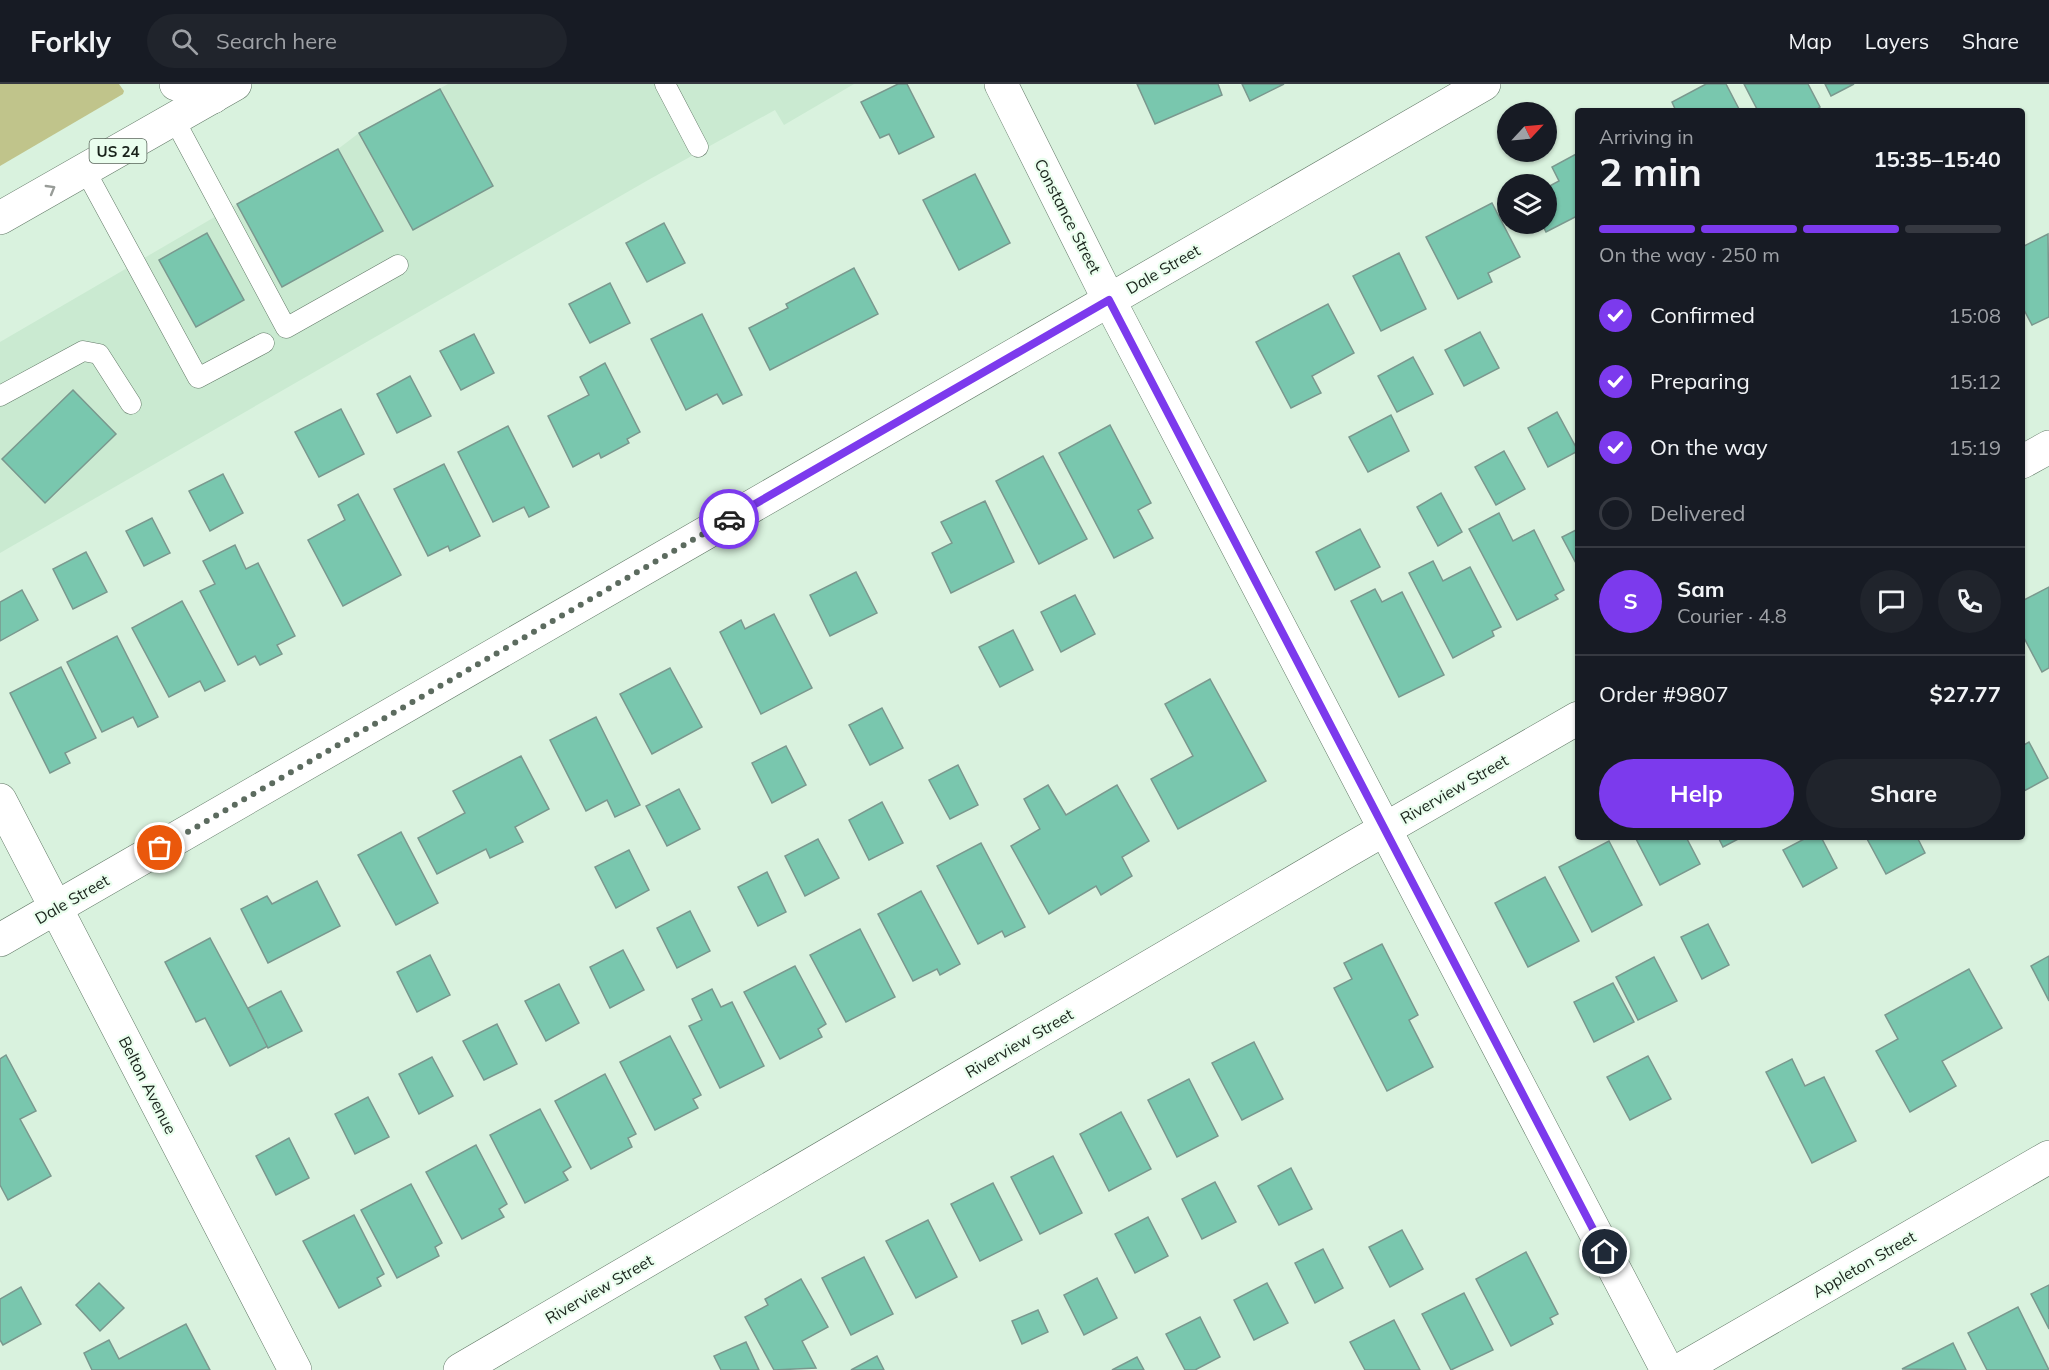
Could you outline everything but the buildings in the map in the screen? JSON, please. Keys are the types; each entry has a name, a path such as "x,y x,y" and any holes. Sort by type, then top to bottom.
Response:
{"street":[{"path":"176,84 224,90"},
{"name":"Constance Street","path":"1001,84 1109,300 1667,1370"},
{"name":"Dale Street","path":"0,940 1484,84"},
{"name":"US 24","path":"0,218 224,90"},
{"path":"2025,460 2049,447"},
{"name":"Riverview Street","path":"460,1370 1575,720"},
{"name":"Belton Avenue","path":"0,800 295,1370"},
{"name":"Appleton Street","path":"1680,1370 2049,1157"}],"lane":[{"path":"665,84 698,147"},
{"path":"174,119 286,328 398,265"},
{"path":"85,170 198,378 264,343"},
{"path":"0,396 83,351 99,354 131,404"}],"shaded area":[{"path":"448,84 854,84 784,125 775,110 650,179 0,553 0,342 237,204 338,149 359,133"}],"green space":[{"path":"0,84 119,84 124,91 123,94 0,166"}],"way so far":[{"path":"160,848 729,519"}],"route":[{"path":"729,519 1109,300 1605,1252"}]}
